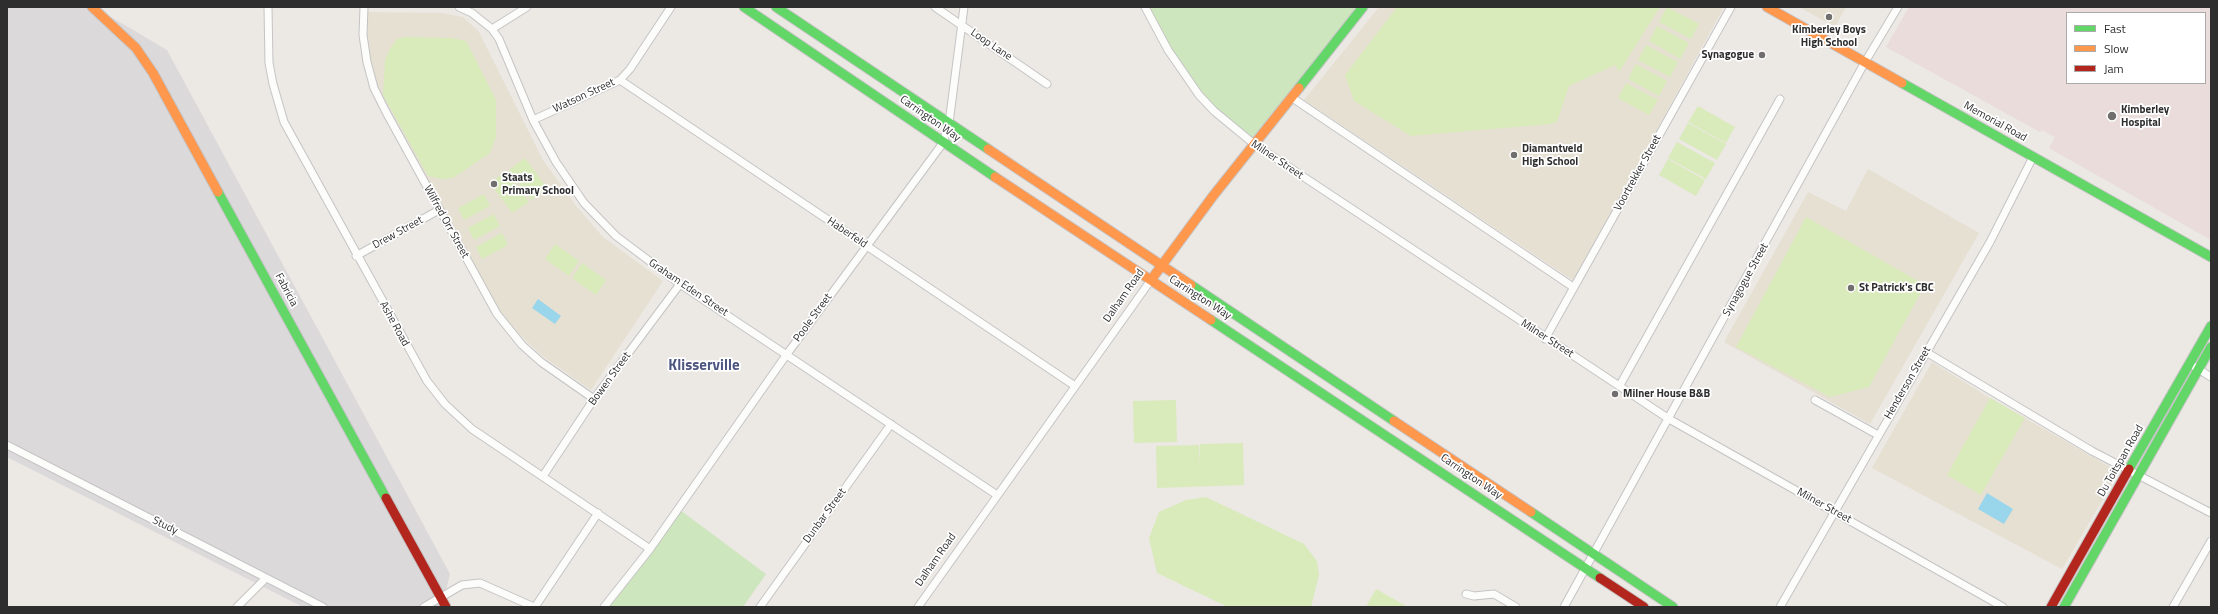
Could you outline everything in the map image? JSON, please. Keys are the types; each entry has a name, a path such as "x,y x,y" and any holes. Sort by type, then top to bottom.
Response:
{"street":[{"name":"Fabricia","path":"92,7 133,45 153,73 446,607"},
{"name":"Ashe Road","path":"268,7 269,63 273,84 284,122 356,256 427,381 445,404 472,429 650,549"},
{"name":"Wilfred Orr Street","path":"364,7 363,36 366,62 374,88 439,210 497,314 506,326 541,362 594,399"},
{"name":"Graham Eden Street","path":"460,7 472,13 492,29 499,39 533,120 556,162 584,203 616,236 680,284 997,495"},
{"path":"492,29 527,7"},
{"name":"Watson Street","path":"533,120 620,80 630,69 671,7"},
{"name":"Carrington Way","path":"744,7 943,143 1644,607"},
{"name":"Carrington Way","path":"776,7 1673,607"},
{"name":"Loop Lane","path":"935,7 1047,84"},
{"name":"Poole Street","path":"604,607 650,549 787,354 943,143 949,124 964,7"},
{"name":"Milner Street","path":"1145,7 1168,50 1199,95 1214,111 1254,144 1545,339 1620,385 1670,420 2003,607"},
{"name":"Dalham Road","path":"918,607 1160,265 1362,7"},
{"name":"Voortrekker Street","path":"1545,339 1731,7"},
{"name":"Memorial Road","path":"1767,7 2211,258"},
{"name":"Synagogue Street","path":"1564,607 1670,420 1865,62 1898,7"},
{"name":"Haberfeld","path":"620,80 1075,386"},
{"path":"1291,97 1573,288"},
{"path":"1620,385 1780,99"},
{"name":"Henderson Street","path":"1780,607 1990,242 2033,157"},
{"name":"Drew Street","path":"356,256 439,210"},
{"name":"Bowen Street","path":"543,476 594,399 680,284"},
{"name":"Du Toitspan Road","path":"2051,607 2211,326"},
{"name":"Du Toitspan Road","path":"2064,607 2211,347"},
{"path":"1926,352 2092,451 2211,513"},
{"path":"2190,364 2211,377"},
{"path":"1815,400 1878,435"},
{"name":"Dunbar Street","path":"760,607 891,424"},
{"name":"Study","path":"7,445 323,607"},
{"path":"424,607 462,585 480,582 534,607 598,513"},
{"path":"2173,607 2211,541"},
{"path":"237,607 266,578"},
{"path":"1466,594 1474,596 1494,594 1516,607"}],"shaded area":[{"path":"7,7 94,7 167,50 450,574 442,607 303,607 7,457"},
{"name":"Diamantveld High School","path":"1379,7 1724,7 1574,281 1304,100"},
{"name":"Kimberley Boys High School","path":"1799,7 1846,7 1835,27"},
{"name":"Kimberley Hospital","path":"1909,7 2211,7 2211,240 2049,148 2055,137 2042,130 2040,132 1886,47"},
{"name":"Staats Primary School","path":"364,12 442,13 463,17 479,32 543,160 577,207 603,237 663,281 591,390 541,355 496,312 378,90 370,68 365,35"},
{"name":"St Patrick's CBC","path":"1868,169 1979,233 1870,424 1724,342 1808,192 1846,211"},
{"path":"1932,362 1990,398 2119,472 2062,569 1872,468"}],"green space":[{"path":"1144,7 1360,7 1254,144 1199,96"},
{"path":"1397,7 1660,7 1619,72 1615,65 1569,86 1557,122 1550,124 1411,136 1354,101 1345,75"},
{"path":"1667,7 1699,24 1691,39 1659,22"},
{"path":"1657,26 1689,43 1680,59 1649,41"},
{"path":"405,37 452,38 466,41 496,100 496,137 490,153 453,178 442,179 428,176 383,95 385,60 391,47 397,39"},
{"path":"1646,45 1678,62 1670,77 1638,60"},
{"path":"1636,64 1667,81 1659,96 1628,79"},
{"path":"1626,83 1658,100 1649,115 1618,98"},
{"path":"1698,106 1735,127 1726,143 1688,122"},
{"path":"1688,123 1726,144 1717,160 1679,139"},
{"path":"1677,142 1715,163 1706,179 1668,158"},
{"path":"525,158 547,188 531,200 509,170"},
{"path":"1668,159 1705,180 1696,196 1659,175"},
{"path":"507,171 529,202 512,213 490,183"},
{"path":"484,194 490,206 464,220 458,208"},
{"path":"494,214 500,226 474,240 468,228"},
{"path":"1806,217 1925,285 1869,387 1830,397 1736,347"},
{"path":"502,233 508,245 482,259 476,247"},
{"path":"555,244 579,261 569,276 545,259"},
{"path":"582,263 606,280 596,295 572,278"},
{"path":"1990,398 2025,418 1981,495 1947,475"},
{"path":"1176,400 1177,442 1134,443 1133,401"},
{"path":"1243,443 1244,485 1157,488 1156,446 1199,445 1200,466 1200,444"},
{"path":"1206,497 1304,544 1317,561 1319,575 1311,607 1228,607 1157,573 1149,538 1159,512 1186,500"},
{"path":"676,507 766,574 743,607 606,607"},
{"path":"1376,589 1408,607 1366,607"}],"water":[{"path":"538,299 561,316 555,324 532,308"},
{"path":"1987,493 2013,509 2004,524 1978,509"}],"traffic: fast":[{"path":"744,7 995,177"},
{"path":"776,7 988,149"},
{"path":"1299,88 1363,7"},
{"path":"1902,83 2211,257"},
{"path":"218,192 386,498"},
{"path":"1191,285 1394,421"},
{"path":"1211,320 1600,578"},
{"path":"2129,469 2211,326"},
{"path":"2064,607 2211,347"},
{"path":"1531,512 1673,607"}],"traffic: slow":[{"path":"92,7 136,48 153,73 218,192"},
{"path":"1767,7 1902,83"},
{"path":"1151,280 1213,196 1299,88"},
{"path":"988,149 1191,285"},
{"path":"995,177 1211,320"},
{"path":"1394,421 1531,512"}],"traffic: jam":[{"path":"2051,607 2129,469"},
{"path":"386,498 446,607"},
{"path":"1600,578 1644,607"}],"place":[{"name":"Kimberley Boys High School","path":"1829,17"},
{"name":"Synagogue","path":"1762,55"},
{"name":"Kimberley Hospital","path":"2112,116"},
{"name":"Diamantveld High School","path":"1514,155"},
{"name":"Staats Primary School","path":"494,184"},
{"name":"St Patrick's CBC","path":"1851,288"},
{"name":"Milner House B&B","path":"1615,394"}],"district":[{"name":"Klisserville","path":"704,366"}]}
